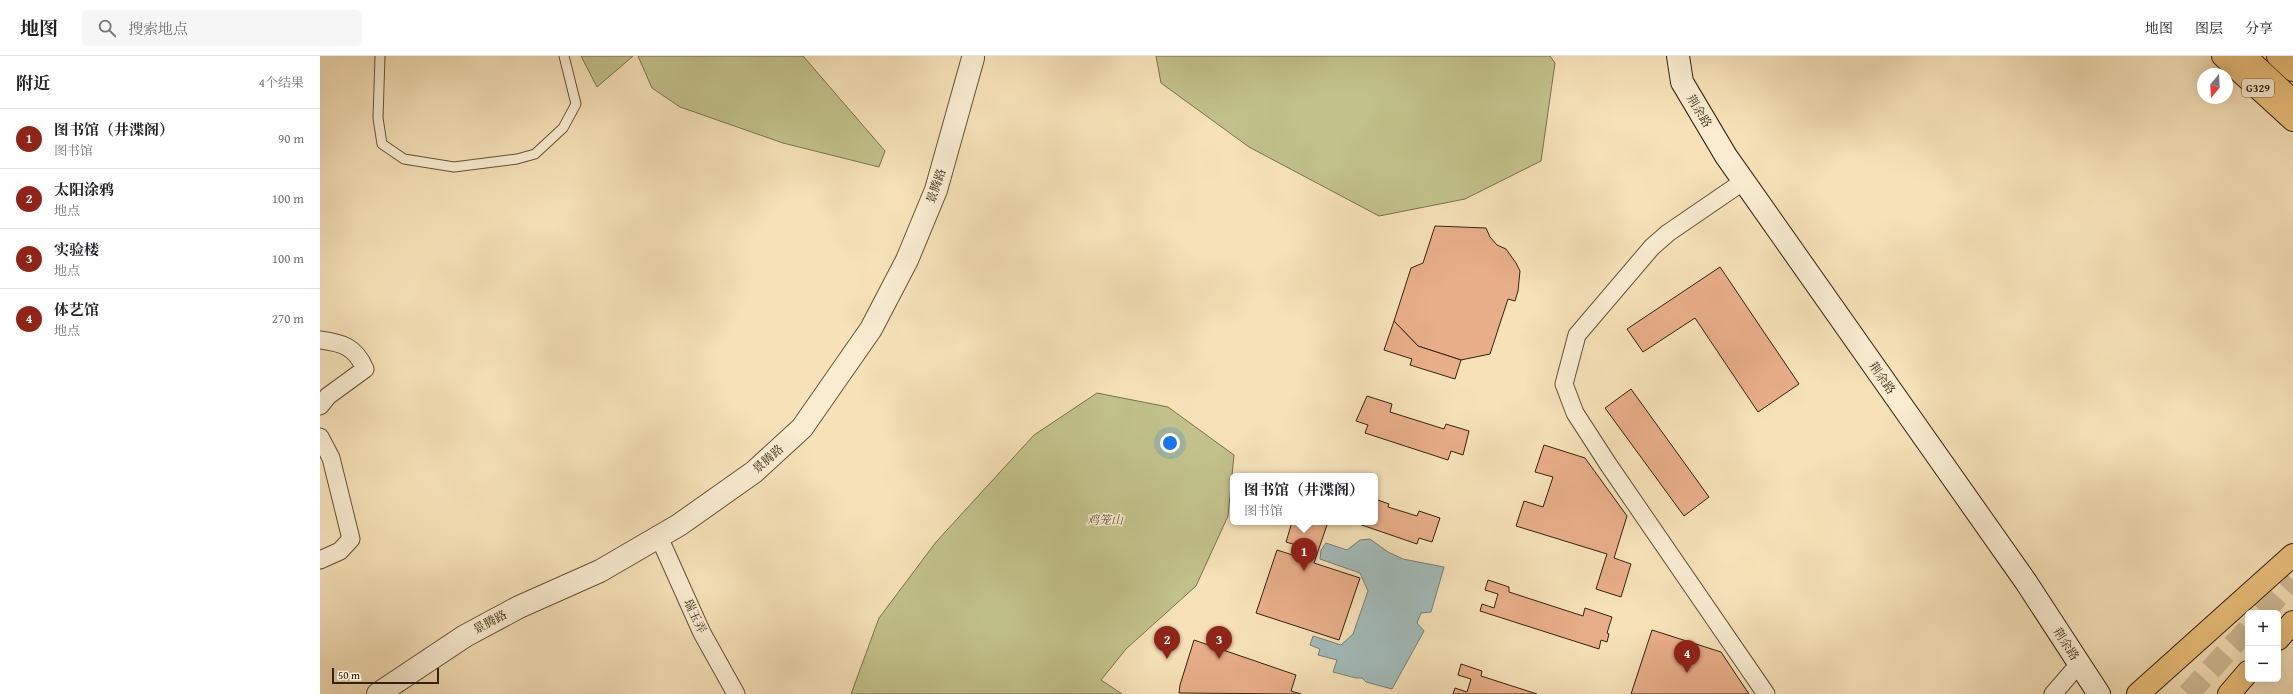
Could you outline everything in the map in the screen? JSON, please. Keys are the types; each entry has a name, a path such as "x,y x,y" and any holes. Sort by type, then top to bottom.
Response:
{"highway":[{"name":"G329","path":"2223,56 2293,120"},
{"path":"2245,56 2293,101"},
{"path":"2278,56 2293,70"},
{"path":"2138,694 2293,555"},
{"path":"2281,636 2293,622"},
{"path":"2229,694 2245,675"}],"street":[{"name":"荆余路","path":"1678,56 1682,82 1726,156 2026,582 2099,694"},
{"name":"景腾路","path":"378,694 465,636 519,607 600,571 679,525 754,472 802,428 862,342 907,260 936,190 973,58"},
{"path":"1744,181 1668,233 1652,247 1577,335 1564,384 1575,413 1604,458 1766,694"},
{"path":"320,340 343,343 360,358 365,368 328,396 320,406"},
{"path":"320,437 331,458 351,539 340,550 320,560"},
{"name":"瑞玉弄","path":"659,537 702,633 736,694"},
{"path":"2053,694 2080,664"}],"lane":[{"path":"380,56 378,118 382,144 404,159 454,167 517,159 535,154 563,128 576,104 564,56"}],"green space":[{"path":"581,56 633,56 597,87"},
{"path":"638,56 803,56 885,151 879,167 783,143 680,107 652,88"},
{"path":"1156,56 1550,56 1555,63 1541,161 1465,199 1379,216 1249,147 1161,83"},
{"name":"鸡笼山","path":"1097,393 1168,407 1234,455 1232,473 1230,473 1228,516 1196,586 1126,649 1101,680 1122,694 851,694 879,618 936,542 1034,435"}],"water":[{"path":"1370,539 1388,552 1403,559 1444,567 1431,612 1421,613 1417,623 1424,631 1392,689 1366,682 1362,678 1356,678 1333,672 1337,660 1318,655 1320,649 1310,645 1313,636 1341,645 1353,634 1368,591 1360,573 1320,559 1321,550 1326,543 1347,550 1360,540"}],"building":[{"path":"1435,226 1486,228 1490,237 1497,245 1506,249 1520,271 1518,291 1515,301 1508,299 1490,354 1461,360 1418,346 1394,321 1411,268 1423,263"},
{"path":"1720,267 1799,384 1758,412 1695,318 1643,352 1627,329"},
{"path":"1394,321 1418,346 1461,360 1455,379 1410,365 1412,359 1384,350"},
{"path":"1631,389 1709,497 1684,516 1605,408"},
{"path":"1367,396 1392,404 1390,412 1444,429 1446,424 1469,431 1463,455 1451,451 1448,460 1365,433 1368,425 1356,421"},
{"path":"1544,445 1585,458 1627,516 1614,558 1631,564 1621,597 1596,589 1607,554 1516,526 1524,501 1543,507 1553,477 1535,472"},
{"path":"1378,500 1389,504 1388,507 1417,516 1419,511 1440,518 1432,542 1419,538 1417,544 1362,525 1378,525"},
{"path":"1291,525 1327,525 1314,563 1360,578 1339,640 1256,613 1277,550 1302,558 1306,548 1286,542"},
{"path":"1488,580 1509,587 1509,592 1583,616 1585,608 1612,617 1607,633 1609,634 1607,642 1601,640 1599,649 1480,611 1482,604 1494,608 1498,594 1485,590"},
{"path":"1652,630 1721,652 1749,694 1631,694"},
{"path":"1194,640 1296,675 1291,691 1301,694 1179,693 1180,685"},
{"path":"1461,664 1482,671 1481,676 1537,694 1453,694 1455,688 1467,692 1471,679 1458,675"}],"tunnel":[{"path":"2266,610 2293,580"},
{"path":"2188,694 2245,632"}],"place":[{"name":"图书馆（井渫阁）","path":"1304,571"},
{"name":"太阳涂鸦","path":"1167,659"},
{"name":"实验楼","path":"1219,659"},
{"name":"体艺馆","path":"1687,673"}]}
